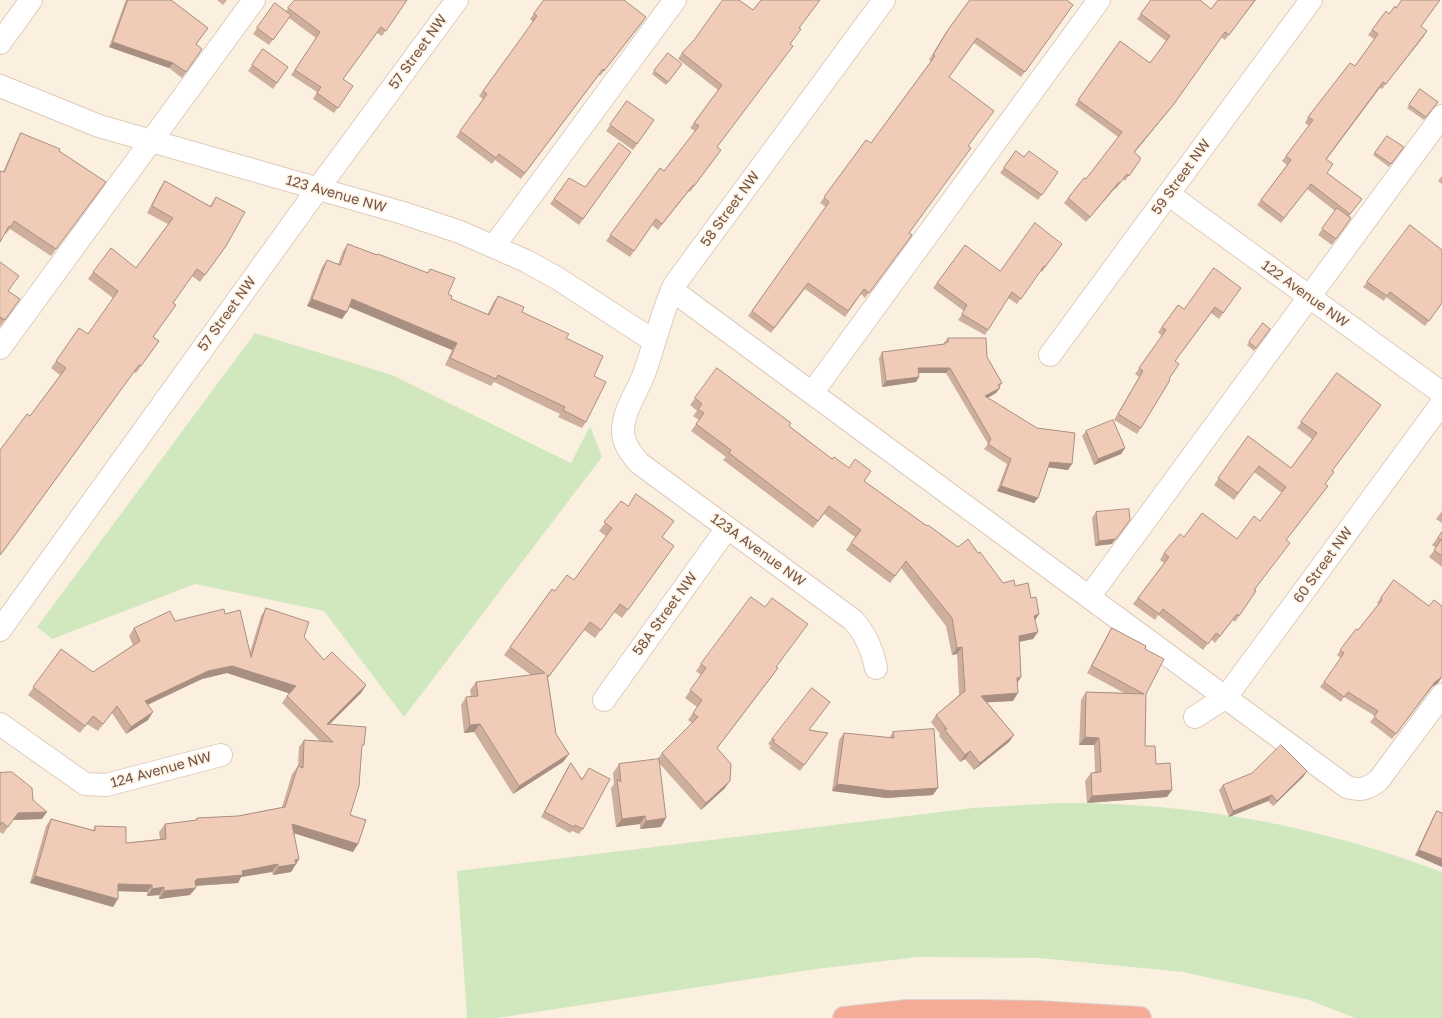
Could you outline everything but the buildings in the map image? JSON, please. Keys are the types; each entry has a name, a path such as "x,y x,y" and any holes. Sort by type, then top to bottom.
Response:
{"highway":[{"path":"844,1018 907,1011 978,1011 1038,1012 1140,1018"}],"street":[{"path":"0,43 31,0"},
{"path":"0,348 254,0"},
{"name":"57 Street NW","path":"0,630 317,190 457,0"},
{"path":"494,246 675,0"},
{"name":"58 Street NW","path":"624,441 623,426 644,374 666,301 672,290 884,0"},
{"path":"812,393 1099,0"},
{"name":"59 Street NW","path":"1050,355 1311,0"},
{"name":"123 Avenue NW","path":"0,86 42,105 98,126 424,220 494,246 557,278 654,341"},
{"path":"1089,597 1442,116"},
{"name":"122 Avenue NW","path":"1168,194 1442,393"},
{"path":"672,290 1347,787 1355,790 1366,790 1378,781 1442,695"},
{"name":"60 Street NW","path":"1195,717 1226,697 1442,403"},
{"name":"123A Avenue NW","path":"624,441 639,463 853,620 864,632 872,649 876,668"},
{"name":"58A Street NW","path":"604,700 727,528"},
{"name":"124 Avenue NW","path":"0,724 85,784 106,785 221,755"}],"green space":[{"path":"255,333 392,375 571,463 590,426 602,457 404,717 324,611 195,584 52,639 37,627"},
{"path":"1057,803 1156,807 1205,812 1253,820 1300,829 1348,841 1442,872 1442,1018 1355,1018 1309,1000 1183,972 1039,958 918,957 816,969 497,1018 467,1018 457,871 973,808"}]}
